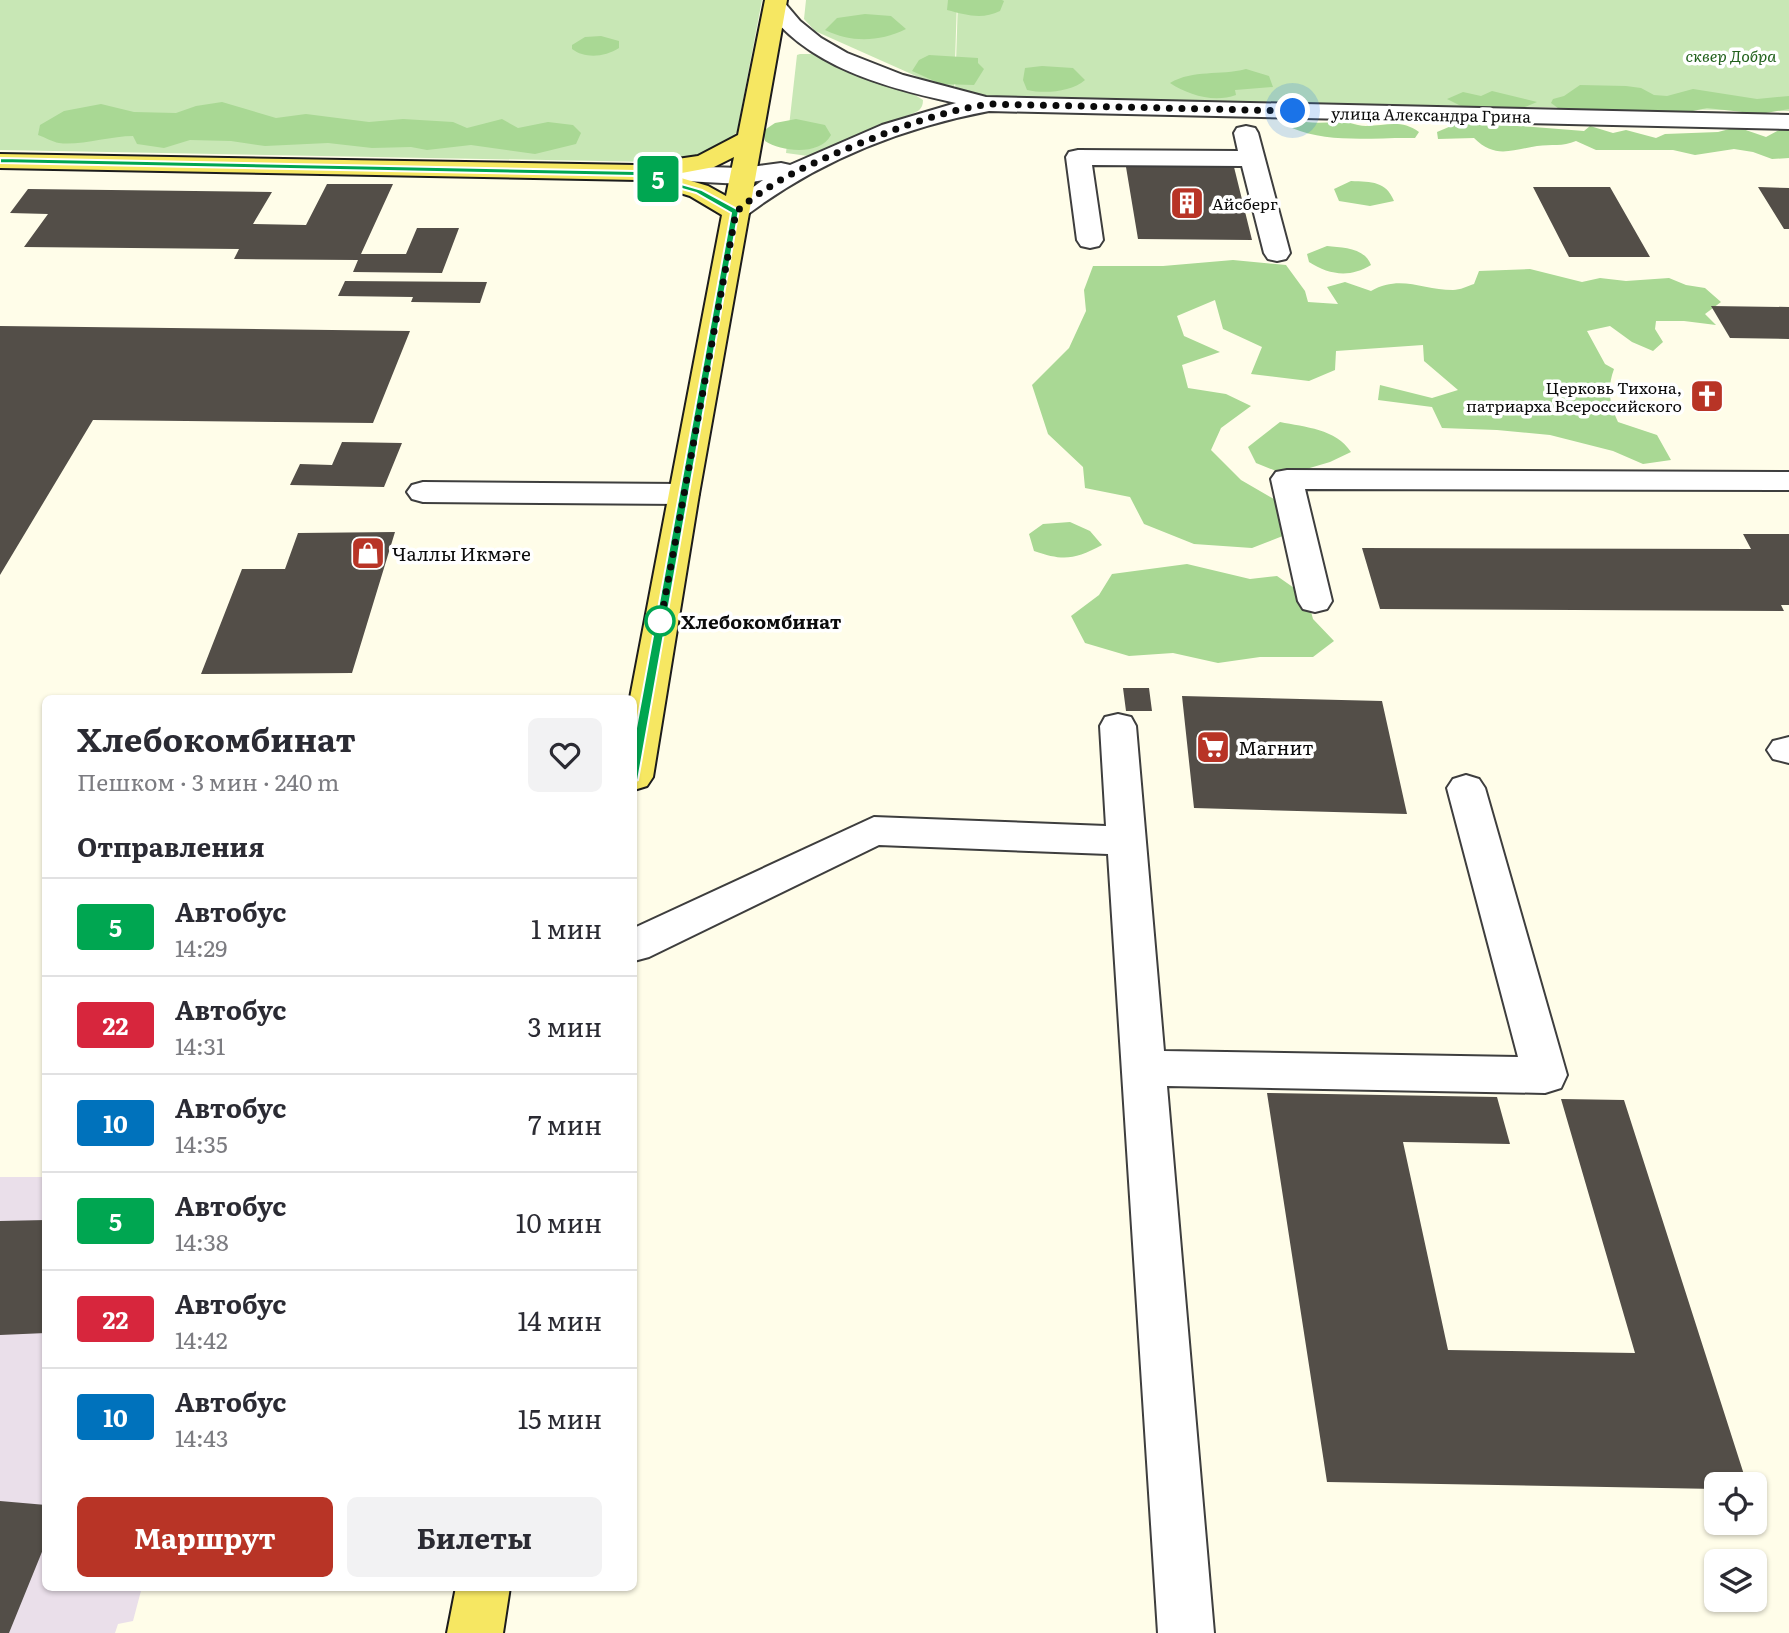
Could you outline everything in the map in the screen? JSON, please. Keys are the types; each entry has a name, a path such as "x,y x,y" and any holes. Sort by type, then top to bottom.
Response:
{"main road":[{"path":"637,760 683,494 775,3"},
{"path":"0,161 636,173 705,162 748,140"},
{"path":"636,173 699,191 736,212"},
{"path":"475,1633 483,1591"}],"street":[{"path":"775,3 784,20 800,33 848,61 912,86 989,104"},
{"path":"736,212 758,192 780,178 834,154 909,123 989,104"},
{"name":"улица Александра Грина","path":"989,104 1789,122"},
{"path":"1241,110 1277,253"},
{"path":"636,173 742,176 774,172 834,154"},
{"path":"1090,240 1078,157 1252,159"},
{"path":"1315,601 1287,479 1789,481"},
{"path":"423,492 683,494"},
{"path":"1118,726 1186,1633"},
{"path":"1144,1068 1545,1075 1466,788"},
{"path":"637,945 874,831 1126,841"}],"shaded area":[{"path":"0,1177 42,1177 42,1591 141,1591 133,1621 118,1624 115,1633 0,1633"}],"green space":[{"path":"0,0 762,0 737,132 729,141 709,152 687,158 652,162 0,150"},
{"path":"806,0 957,0 954,93 815,31 804,19"},
{"path":"948,0 1004,1 1000,11 980,16 947,10"},
{"name":"сквер Добра","path":"958,0 1789,0 1789,111 979,99 955,94"},
{"path":"865,14 891,16 906,29 866,39 845,37 825,30 837,18"},
{"path":"601,36 619,41 619,48 595,56 572,49 572,45 585,37"},
{"path":"812,54 915,95 923,100 922,106 915,113 808,156 786,153 797,55"},
{"path":"929,55 978,58 978,63 984,69 974,85 941,84 912,71 919,60"},
{"path":"1025,68 1073,68 1085,80 1058,91 1027,90 1023,80"},
{"path":"1246,69 1269,76 1273,87 1235,90 1236,95 1210,98 1185,91 1170,83 1197,74"},
{"path":"1580,85 1626,86 1641,88 1654,95 1667,96 1693,89 1757,99 1789,96 1789,109 1760,114 1707,108 1679,114 1651,111 1635,115 1612,111 1562,111 1551,103 1553,99 1564,96"},
{"path":"1492,91 1537,102 1518,110 1469,110 1447,99 1463,92 1481,96"},
{"path":"222,102 276,118 306,114 369,122 403,119 453,122 467,128 502,119 518,128 548,122 573,125 581,133 576,144 535,154 471,145 427,150 328,143 265,146 231,141 190,140 164,148 137,144 133,136 67,144 38,135 40,125 64,111 101,104 134,112 176,113 196,106"},
{"path":"796,119 825,125 831,135 826,142 818,146 800,150 781,148 765,141 763,131 775,123"},
{"path":"1306,122 1345,122 1366,126 1400,124 1419,132 1415,138 1353,139 1322,136 1292,128"},
{"path":"1484,123 1584,131 1590,126 1613,133 1626,130 1656,138 1665,134 1718,132 1737,127 1766,137 1783,128 1789,128 1789,158 1772,159 1734,149 1695,155 1673,150 1596,150 1576,141 1496,151 1474,138 1438,139 1437,132 1456,124"},
{"path":"1351,181 1372,182 1382,186 1394,201 1370,206 1339,201 1334,189"},
{"path":"1327,246 1358,252 1368,259 1371,265 1355,272 1340,273 1324,270 1309,262 1307,254"},
{"path":"1233,260 1286,265 1305,291 1308,302 1338,304 1327,287 1345,282 1371,291 1402,283 1456,290 1474,284 1479,271 1530,269 1582,282 1600,278 1626,281 1669,278 1686,285 1705,288 1721,302 1705,314 1716,325 1656,321 1655,329 1663,342 1653,351 1632,342 1610,326 1587,331 1605,364 1614,369 1610,396 1618,422 1657,435 1671,460 1643,464 1613,451 1550,435 1442,428 1432,407 1378,400 1380,385 1432,398 1458,390 1424,361 1423,345 1336,351 1335,370 1309,381 1251,374 1262,347 1223,329 1215,300 1177,316 1184,336 1220,352 1182,365 1188,388 1226,394 1251,406 1221,428 1211,450 1241,480 1291,509 1298,530 1252,548 1194,544 1144,524 1130,497 1085,488 1083,467 1048,434 1032,385 1069,348 1086,311 1084,290 1093,266 1163,266"},
{"path":"1280,422 1329,434 1345,444 1351,452 1330,462 1286,475 1256,463 1248,447"},
{"path":"1070,522 1090,531 1102,545 1084,554 1068,557 1034,551 1029,534 1043,524"},
{"path":"1187,564 1250,579 1277,576 1307,597 1313,619 1334,641 1313,657 1260,657 1218,663 1173,653 1129,656 1085,643 1071,616 1099,595 1112,574"}],"building":[{"name":"Айсберг","path":"1126,167 1234,167 1252,240 1138,239"},
{"path":"327,184 393,184 361,254 406,254 417,228 459,228 442,273 353,272 358,260 234,259 239,249 24,247 48,214 10,213 28,189 272,192 253,224 306,225"},
{"path":"1533,187 1610,187 1650,257 1569,257"},
{"path":"1758,187 1789,188 1789,229 1784,229"},
{"path":"345,281 487,282 480,303 411,302 413,297 338,296"},
{"path":"1711,306 1789,307 1789,339 1730,338"},
{"path":"0,326 410,331 373,423 93,420 0,575"},
{"path":"342,442 402,443 384,487 290,485 300,464 332,465"},
{"path":"395,532 352,673 201,674 242,569 285,569 298,533"},
{"path":"1743,534 1789,534 1789,605 1781,605 1784,611 1380,609 1362,548 1751,549"},
{"path":"1123,688 1149,688 1152,711 1126,711"},
{"path":"1182,696 1382,701 1407,814 1194,808"},
{"path":"1267,1093 1497,1097 1510,1144 1403,1142 1448,1350 1635,1353 1561,1099 1624,1100 1743,1472 1704,1472 1704,1489 1327,1482"},
{"path":"42,1220 42,1333 0,1335 0,1221"},
{"path":"0,1501 42,1505 42,1552 9,1633 0,1633"}],"bus line":[{"name":"5","path":"0,161 636,173 699,191 736,212 637,760"}],"place":[{"name":"Айсберг","path":"1187,203"},
{"name":"Церковь Тихона, патриарха Всероссийского","path":"1707,396"},
{"name":"Чаллы Икмәге","path":"368,553"},
{"name":"Хлебокомбинат","path":"660,621"},
{"name":"Магнит","path":"1213,747"}],"route":[{"path":"660,621 660,625 736,212 758,192 806,166 909,123 989,104 1293,111"}]}
